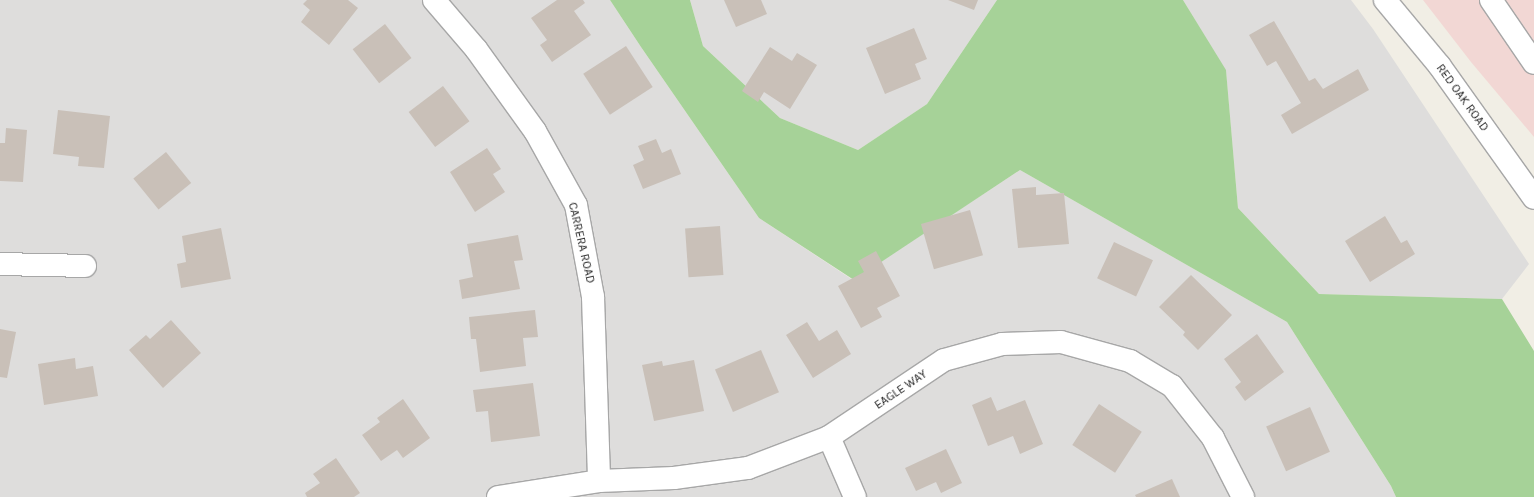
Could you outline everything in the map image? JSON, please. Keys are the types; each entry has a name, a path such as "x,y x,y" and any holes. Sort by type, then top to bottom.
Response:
{"street":[{"name":"CARRERA ROAD","path":"434,0 476,50 535,131 576,205 593,297 599,481"},
{"name":"RED OAK ROAD","path":"1385,0 1439,65 1534,198"},
{"path":"1491,0 1534,63"},
{"path":"0,264 84,266"},
{"name":"EAGLE WAY","path":"498,497 599,481 674,478 748,468 829,437 944,360 1002,344 1061,342 1130,361 1172,386 1213,438 1243,497"},
{"path":"829,437 855,497"}],"shaded area":[{"path":"0,0 610,0 759,218 853,280 1020,170 1287,322 1391,486 1396,497 0,497"},
{"path":"690,0 997,0 927,104 858,150 780,118 703,46"},
{"path":"1183,0 1351,0 1373,29 1529,264 1502,299 1319,294 1238,208 1226,71"},
{"path":"1423,0 1534,0 1534,137 1471,62"}],"green space":[{"path":"610,0 690,0 703,46 780,118 858,150 927,104 997,0 1183,0 1226,70 1238,208 1319,294 1502,299 1534,351 1534,497 1396,497 1391,486 1287,322 1020,170 854,280 759,218"}],"building":[{"path":"307,0 348,0 358,8 329,45 301,22 310,10 303,4"},
{"path":"557,0 583,0 585,3 574,11 591,35 552,62 540,45 547,40 531,18"},
{"path":"724,0 761,0 767,14 736,27"},
{"path":"948,0 978,0 974,10"},
{"path":"1274,21 1309,81 1315,78 1323,89 1358,69 1369,90 1292,134 1281,115 1301,103 1276,61 1267,66 1249,35"},
{"path":"385,24 411,58 379,83 353,49"},
{"path":"914,28 927,59 915,64 921,79 885,94 866,48"},
{"path":"626,46 653,87 610,115 583,74"},
{"path":"770,47 792,61 797,53 817,65 790,109 764,92 758,102 742,91"},
{"path":"443,86 469,121 435,147 409,112"},
{"path":"58,110 110,116 104,168 78,166 79,157 53,154"},
{"path":"6,128 27,130 23,182 0,181 0,143 5,143"},
{"path":"656,139 662,153 671,149 681,174 643,189 633,165 644,160 638,146"},
{"path":"487,148 501,169 493,174 505,192 475,212 450,172"},
{"path":"166,152 191,183 159,210 133,178"},
{"path":"1036,187 1036,195 1064,193 1069,244 1018,248 1012,189"},
{"path":"970,210 983,255 934,269 921,224"},
{"path":"1385,216 1401,243 1407,240 1415,254 1370,282 1345,241"},
{"path":"720,226 723,275 689,277 685,228"},
{"path":"221,228 231,279 181,288 177,264 186,262 182,236"},
{"path":"518,235 523,260 514,261 520,289 462,299 459,280 473,277 467,244"},
{"path":"1114,242 1153,260 1136,296 1097,278"},
{"path":"876,251 900,296 877,308 882,317 861,328 838,286 864,272 858,261"},
{"path":"1191,275 1232,315 1198,350 1183,335 1185,332 1159,307"},
{"path":"535,310 538,337 523,338 526,366 480,372 476,339 471,339 469,317"},
{"path":"171,320 201,353 163,388 129,350 146,335 150,339"},
{"path":"807,322 819,341 837,330 851,354 813,378 786,335"},
{"path":"0,329 16,332 7,378 0,377"},
{"path":"1257,334 1284,372 1245,401 1235,387 1241,382 1224,359"},
{"path":"761,350 779,392 733,412 715,370"},
{"path":"75,358 76,369 93,366 98,396 44,405 38,364"},
{"path":"694,360 704,411 654,421 642,365 662,361 663,366"},
{"path":"533,383 540,436 491,442 488,411 476,412 473,390"},
{"path":"991,397 997,411 1025,400 1043,444 1020,454 1013,436 988,446 972,405"},
{"path":"403,399 430,438 403,458 397,450 381,461 362,435 380,422 377,418"},
{"path":"1099,404 1142,432 1115,473 1072,445"},
{"path":"1310,407 1330,452 1286,471 1266,427"},
{"path":"946,449 962,483 941,493 936,482 916,491 905,468"},
{"path":"336,458 360,493 354,497 307,497 305,493 320,483 313,474"},
{"path":"1172,479 1180,497 1136,497 1135,495"}]}
